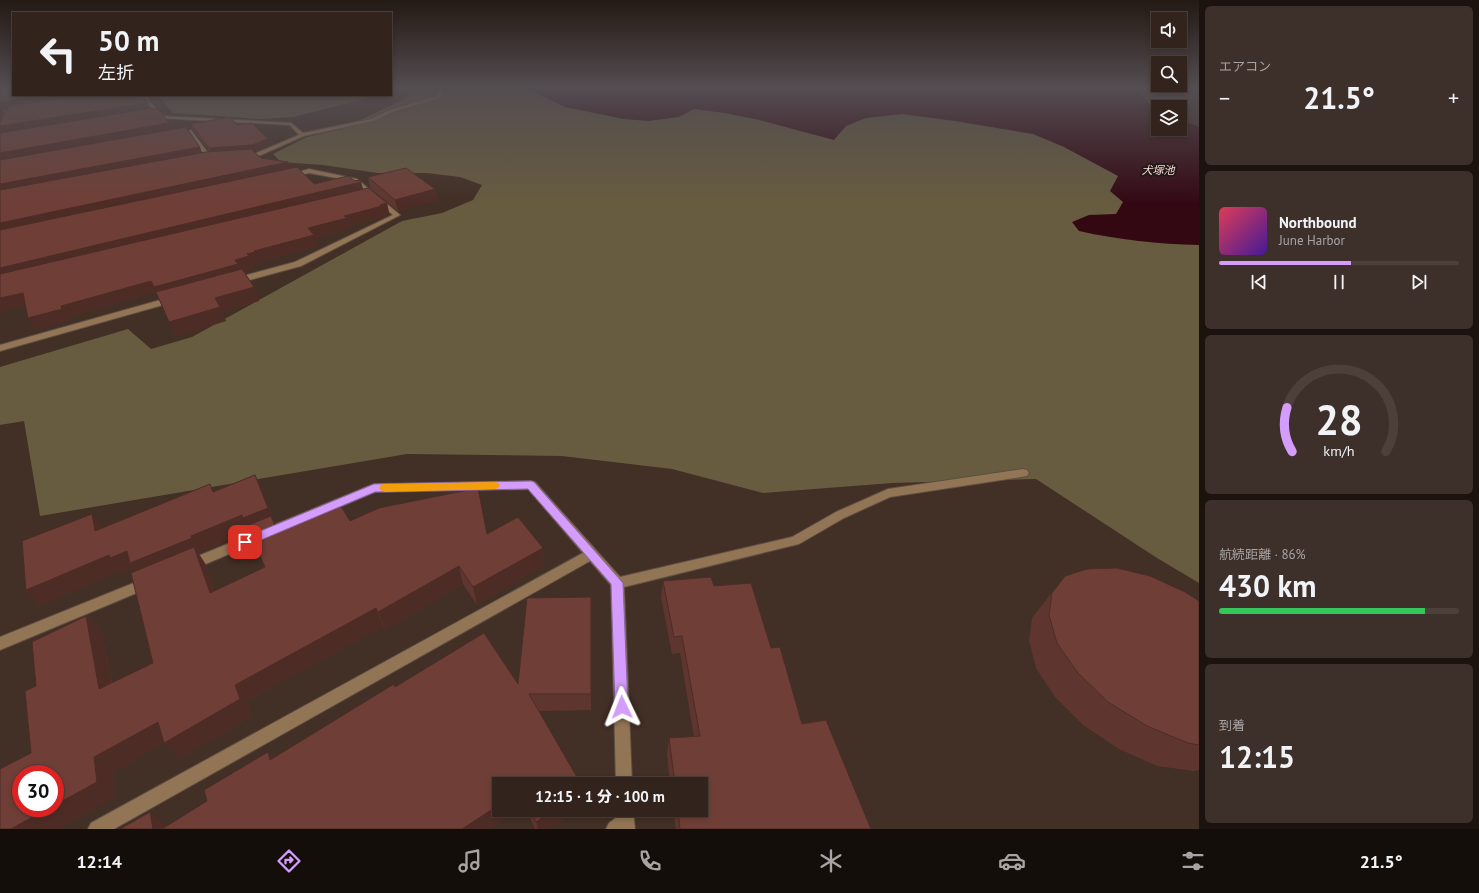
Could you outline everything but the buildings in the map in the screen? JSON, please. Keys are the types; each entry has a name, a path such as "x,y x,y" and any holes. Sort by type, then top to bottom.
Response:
{"street":[{"path":"187,127 208,158"},
{"path":"293,127 302,135"},
{"path":"248,156 256,155 302,135 341,127"},
{"path":"168,136 191,132"},
{"path":"256,155 261,160"},
{"path":"201,159 216,157"},
{"path":"229,283 298,264 396,215 368,195 355,180 309,171 290,170"},
{"path":"286,176 309,171"},
{"path":"0,348 183,296"},
{"path":"617,583 795,541 840,515 888,493 1023,473"},
{"path":"176,571 374,488 531,485 617,583 624,777"},
{"path":"97,829 591,554"},
{"path":"0,644 154,580"}],"shaded area":[{"path":"347,127 1053,127 1199,219 1199,583 1157,558 1036,479 892,483 763,493 672,469 562,456 407,454 40,516 24,421 0,425 0,367 128,329 151,349 192,337 402,221 442,213 473,200 482,185 460,177 427,173 378,173 323,165 281,162 273,154 307,137"}],"water":[{"path":"784,127 845,127 834,140"},
{"name":"犬塚池","path":"989,127 1151,127 1151,136 1187,136 1187,127 1199,127 1199,245 1139,241 1079,231 1072,222 1089,215 1116,214 1123,202 1110,191 1118,176 1064,147 1033,134"}],"slow traffic":[{"path":"384,488 495,485"}],"route":[{"path":"245,542 374,488 531,485 617,583 622,707"}]}
